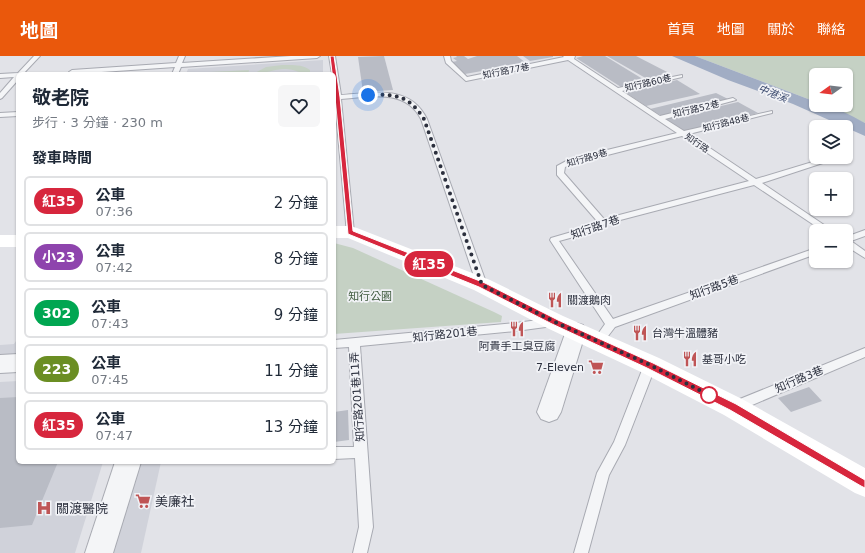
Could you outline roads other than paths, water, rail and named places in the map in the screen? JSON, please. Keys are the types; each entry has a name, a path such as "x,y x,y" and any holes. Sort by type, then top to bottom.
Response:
{"street":[{"path":"342,232 482,285 576,331 605,333 650,365 733,407 865,483"},
{"path":"0,241 16,240"},
{"path":"549,412 576,331"},
{"path":"0,364 16,363"},
{"path":"100,553 127,464"}],"lane":[{"path":"22,72 36,56"},
{"path":"176,72 182,56"},
{"path":"72,72 317,56"},
{"path":"332,56 334,72"},
{"name":"知行路77巷","path":"447,56 448,62 466,78 577,56"},
{"name":"知行路","path":"567,57 818,224"},
{"path":"0,76 16,75"},
{"name":"知行路60巷","path":"616,90 680,76"},
{"path":"0,97 16,78"},
{"path":"336,83 338,97 342,232"},
{"path":"338,97 384,95 396,96 407,100 417,108 424,119 482,285"},
{"name":"知行路52巷","path":"659,118 733,100"},
{"name":"知行路48巷","path":"683,134 770,112"},
{"path":"0,115 16,114"},
{"name":"知行路9巷","path":"602,222 560,173 561,166 573,161 683,134"},
{"name":"知行路7巷","path":"605,333 554,240 578,233 602,222 755,182 814,164"},
{"path":"853,238 865,233"},
{"path":"853,246 865,255"},
{"name":"知行路5巷","path":"605,333 809,254"},
{"name":"知行路201巷","path":"336,344 555,322"},
{"name":"知行路201巷11弄","path":"354,343 366,527 360,553"},
{"name":"知行路3巷","path":"733,407 865,352"},
{"path":"581,553 603,473 619,445 650,365"},
{"name":"知行路201巷11弄","path":"336,454 361,452"}],"water":[{"name":"中港溪","path":"672,56 695,56 809,99 809,111 793,104 728,80"},
{"path":"811,112 843,112 865,123 865,136 853,131 853,120 829,120"}],"place":[{"name":"關渡鵝肉","path":"555,300"},
{"name":"阿貴手工臭豆腐","path":"517,329"},
{"name":"台灣牛溫體豬","path":"640,333"},
{"name":"基哥小吃","path":"690,359"},
{"name":"7-Eleven","path":"596,367"},
{"name":"美廉社","path":"143,501"},
{"name":"關渡醫院","path":"44,508"}],"park label":[{"name":"知行公園","path":"370,296"}]}
